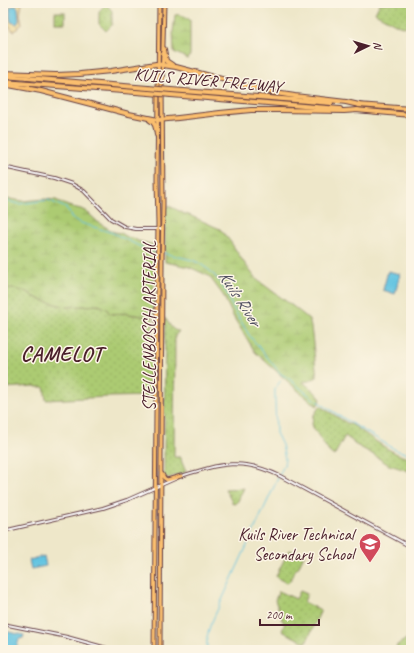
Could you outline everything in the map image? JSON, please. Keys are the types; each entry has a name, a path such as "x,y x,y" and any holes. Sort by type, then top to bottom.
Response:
{"highway":[{"path":"164,49 166,61 176,67"},
{"path":"3,75 80,74 158,64 176,67 275,93 346,102 358,108"},
{"name":"KUILS RIVER FREEWAY","path":"3,75 149,91 171,95 358,108 411,109"},
{"path":"3,83 41,91 146,118 160,120 240,111 344,111 358,108"},
{"name":"KUILS RIVER FREEWAY","path":"3,83 149,91 170,90 411,114"},
{"path":"146,118 154,123 157,136"}],"main road":[{"name":"STELLENBOSCH ARTERIAL","path":"159,3 158,64 162,229 160,650"},
{"name":"STELLENBOSCH ARTERIAL","path":"154,650 158,229 157,136 160,120 164,49 164,3"},
{"path":"162,472 163,477 167,480 181,476"}],"street":[{"path":"3,167 69,182 84,191 108,216 118,223 132,228 162,229"},
{"path":"3,531 74,516 103,508 127,500 181,476 210,467 232,464 255,466 279,475 411,547"},
{"path":"3,624 67,637 114,650"}],"green space":[{"path":"380,3 411,3 411,25 403,27 399,26 375,13"},
{"path":"106,4 112,11 112,25 106,31 99,24 99,11"},
{"path":"55,12 65,12 65,23 55,23"},
{"path":"175,15 187,17 190,20 190,55 188,59 174,52 173,32"},
{"path":"3,198 23,201 43,199 56,200 68,206 87,212 99,223 114,232 121,233 129,238 154,245 153,317 111,314 107,309 99,305 67,307 41,300 28,292 3,287"},
{"path":"168,206 220,229 256,279 309,319 317,377 303,382 321,399 317,406 255,352 234,318 223,295 209,276 189,267 165,262 165,208"},
{"path":"3,287 28,292 41,300 67,307 97,305 105,307 111,314 125,313 153,317 153,396 46,400 44,387 3,388"},
{"path":"165,318 174,330 179,331 175,336 174,457 180,457 182,459 181,460 186,472 168,478 165,477 164,473"},
{"path":"320,406 347,423 353,425 388,449 411,459 411,472 389,465 354,444 345,436 334,456 329,452 312,425 313,416"},
{"path":"244,488 237,503 233,504 225,489"},
{"path":"289,550 304,555 298,568 295,570 290,581 287,583 276,576"},
{"path":"279,591 296,599 300,591 307,594 304,602 321,610 306,643 282,631 285,623 283,622 275,600"},
{"path":"411,636 411,650 395,650 397,645"}],"sand":[{"path":"7,3 22,3 20,14 22,24 15,31 13,31 7,23"}],"water":[{"path":"17,6 18,8 19,20 17,24 11,22 10,7"},
{"path":"388,271 400,274 395,294 383,290"},
{"path":"44,556 46,566 31,569 29,560"},
{"path":"3,631 24,635 23,638 19,639 16,650 3,650"}],"waterway":[{"name":"Kuils River","path":"3,200 19,204 48,200 66,208 70,213 71,218 81,223 113,233 145,249 156,252"},
{"name":"Kuils River","path":"159,252 192,260 209,270 217,278 228,295 231,304 249,335 281,374 338,415 396,450 411,455"},
{"path":"207,650 207,637 210,626 284,465 285,459 282,445 276,433 275,389 281,380"}],"place":[{"name":"Kuils River Technical Secondary School","path":"370,564"}],"district":[{"name":"CAMELOT","path":"62,354"}]}
